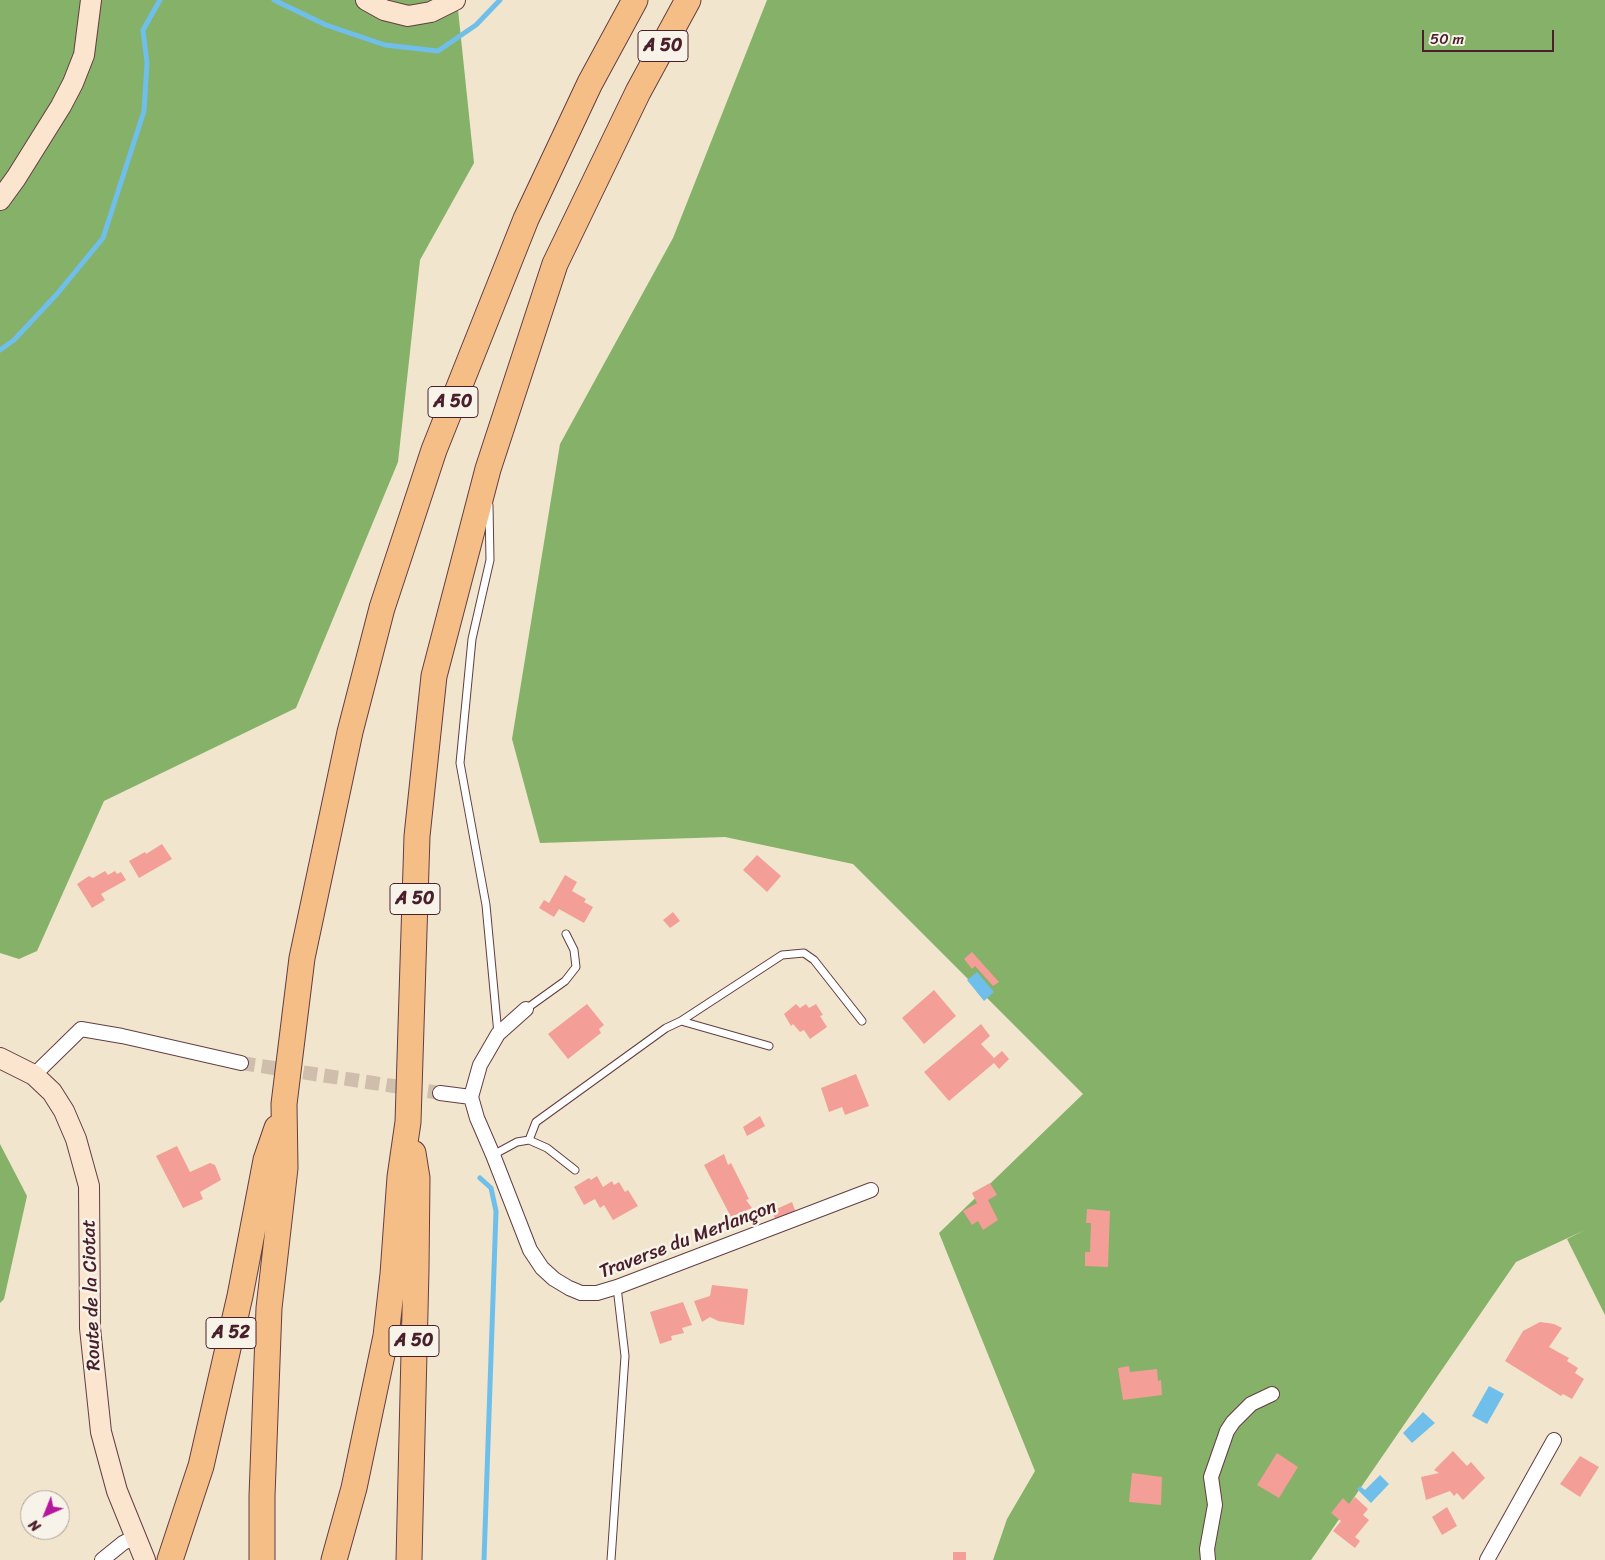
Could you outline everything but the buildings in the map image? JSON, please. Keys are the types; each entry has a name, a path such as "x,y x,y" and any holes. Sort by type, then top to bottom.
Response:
{"highway":[{"name":"A 50","path":"262,1560 262,1496 269,1308 284,1168 284,1104 302,958 350,732 382,608 434,450 526,219 590,83 635,0"},
{"name":"A 50","path":"409,1560 416,1270 416,1178 408,1122 417,836 434,676 488,469 555,264 638,92 688,0"},
{"name":"A 52","path":"170,1560 202,1466 240,1296 266,1160 284,1104"},
{"path":"334,1560 354,1488 386,1336 393,1274 400,1177 408,1122"}],"main road":[{"path":"0,200 56,114 73,83 84,55 91,0"},
{"path":"366,0 384,10 408,16 431,12 455,0"},
{"name":"Route de la Ciotat","path":"0,1058 34,1075 52,1092 64,1111 76,1139 88,1186 90,1328 101,1432 116,1491 145,1560"}],"street":[{"path":"440,1093 470,1097 480,1064 498,1034 526,1009"},
{"path":"34,1075 81,1029 122,1036 241,1064"},
{"name":"Traverse du Merlançon","path":"470,1097 530,1250 542,1268 554,1279 568,1288 581,1293 597,1294 617,1287 871,1190"},
{"path":"1208,1560 1207,1549 1215,1505 1211,1477 1227,1431 1251,1404 1272,1394"},
{"path":"1487,1560 1554,1440"},
{"path":"102,1560 135,1537"}],"lane":[{"path":"488,469 490,560 472,639 460,763 486,905 498,1034"},
{"path":"526,1009 564,981 576,967 574,950 566,934"},
{"path":"529,1140 536,1122 666,1028 681,1021 782,955 804,953 814,960 862,1021"},
{"path":"681,1021 769,1046"},
{"path":"493,1154 517,1142 529,1140 547,1148 575,1170"},
{"path":"611,1560 625,1356 617,1287"}],"green space":[{"path":"0,0 457,0 474,163 420,260 398,462 296,708 104,801 37,951 19,959 0,953"},
{"path":"767,0 1605,0 1605,1315 1567,1239 1585,1230 1516,1262 1311,1560 993,1560 1007,1519 1035,1471 939,1233 1083,1094 853,864 725,837 540,843 512,739 560,444 673,238"},
{"path":"0,1144 27,1196 4,1299 0,1303"}],"water":[{"path":"977,972 994,992 984,1001 967,980"},
{"path":"1489,1386 1504,1394 1487,1424 1472,1416"},
{"path":"1423,1412 1435,1423 1412,1443 1403,1433"},
{"path":"1380,1475 1389,1484 1371,1503 1357,1489 1360,1486 1365,1490"}],"waterway":[{"path":"0,350 14,340 57,294 103,238 144,111 147,63 143,30 160,0"},
{"path":"274,0 326,25 385,45 438,51 476,25 500,0"},
{"path":"480,1178 491,1188 496,1211 484,1560"}],"tunnel":[{"path":"241,1063 440,1093"}]}
